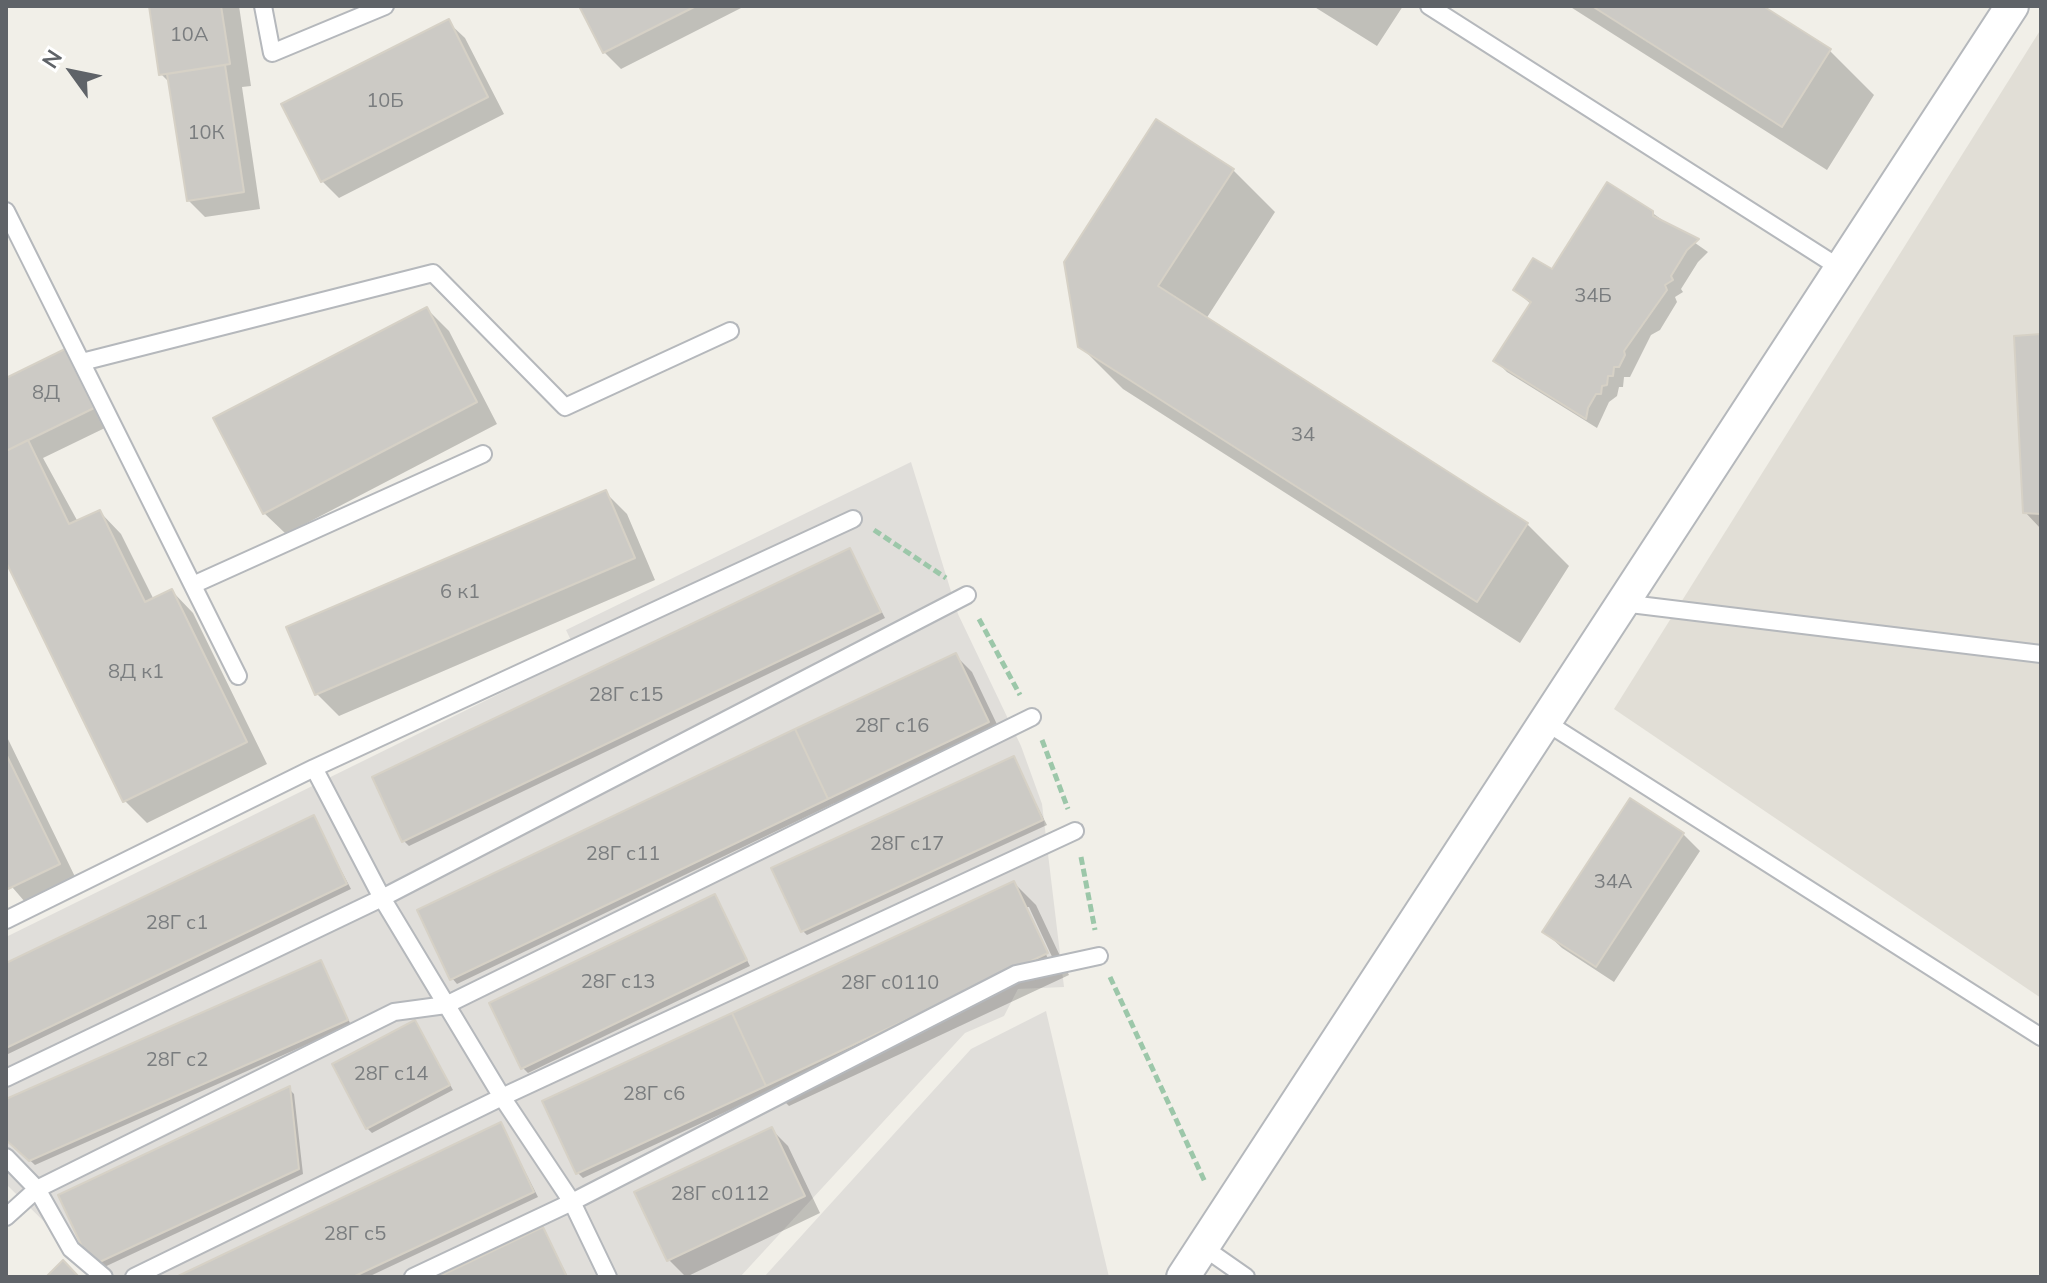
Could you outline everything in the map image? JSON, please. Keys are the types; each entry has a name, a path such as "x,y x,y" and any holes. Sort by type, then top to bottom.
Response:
{"street":[{"path":"1183,1277 2012,6"}],"lane":[{"path":"263,6 272,53 385,6"},
{"path":"1429,6 1840,268"},
{"path":"6,211 195,584 238,676"},
{"path":"82,362 433,273 565,407 730,331"},
{"path":"195,584 483,454"},
{"path":"6,920 314,768 853,519"},
{"path":"6,1078 382,898 967,595"},
{"path":"1622,603 2041,654"},
{"path":"6,1217 37,1189 394,1012 446,1005 1032,717"},
{"path":"1544,721 2041,1037"},
{"path":"314,768 382,898 502,1097 572,1202 608,1277"},
{"path":"134,1277 502,1097 1075,831"},
{"path":"413,1277 572,1202 1016,974 1099,956"},
{"path":"6,1157 37,1189 71,1249 104,1277"},
{"path":"1203,1247 1246,1277"}],"shaded area":[{"path":"2041,29 2041,998 1614,709"},
{"path":"911,462 958,614 1021,746 1042,804 1064,987 1018,989 1004,1016 965,1033 740,1277 100,1277 6,1184 6,937 578,655 566,630"},
{"path":"1046,1011 1109,1277 764,1277 971,1049"}],"building":[{"path":"149,6 221,6 230,64 159,75"},
{"path":"579,6 696,6 603,53"},
{"path":"1592,6 1763,6 1831,49 1782,127"},
{"path":"449,19 488,97 321,182 281,104"},
{"path":"225,65 244,192 187,201 167,74"},
{"path":"1156,119 1234,169 1158,286 1528,523 1477,602 1078,347 1064,262"},
{"path":"1607,182 1653,211 1653,216 1699,239 1687,250 1671,276 1673,280 1665,285 1667,290 1624,351 1619,367 1614,367 1613,376 1608,376 1601,394 1596,394 1586,419 1493,361 1531,302 1513,290 1533,258 1552,269"},
{"path":"427,307 477,402 263,514 213,418"},
{"path":"2041,334 2041,514 2023,513 2014,336"},
{"path":"65,349 94,408 6,451 6,378"},
{"path":"28,440 69,524 100,510 145,602 172,589 247,742 123,802 6,562 6,451"},
{"path":"606,490 635,558 315,695 286,627"},
{"path":"850,548 881,612 402,842 372,777"},
{"path":"956,653 989,722 828,799 795,729"},
{"path":"795,729 828,799 450,980 417,910"},
{"path":"6,754 60,864 8,889 6,885"},
{"path":"1014,756 1043,820 801,932 771,868"},
{"path":"1630,798 1684,833 1596,967 1542,932"},
{"path":"314,815 347,884 6,1048 6,963"},
{"path":"1014,881 1048,953 766,1086 732,1013"},
{"path":"715,894 747,960 521,1069 489,1003"},
{"path":"321,960 348,1020 29,1161 6,1140 6,1099"},
{"path":"732,1013 766,1086 576,1174 542,1101"},
{"path":"415,1020 450,1085 366,1129 332,1064"},
{"path":"290,1086 299,1169 91,1266 58,1195"},
{"path":"501,1122 534,1192 353,1277 176,1277"},
{"path":"772,1127 805,1196 667,1261 634,1192"},
{"path":"543,1227 567,1277 438,1277"},
{"path":"63,1260 79,1277 46,1277"}]}
